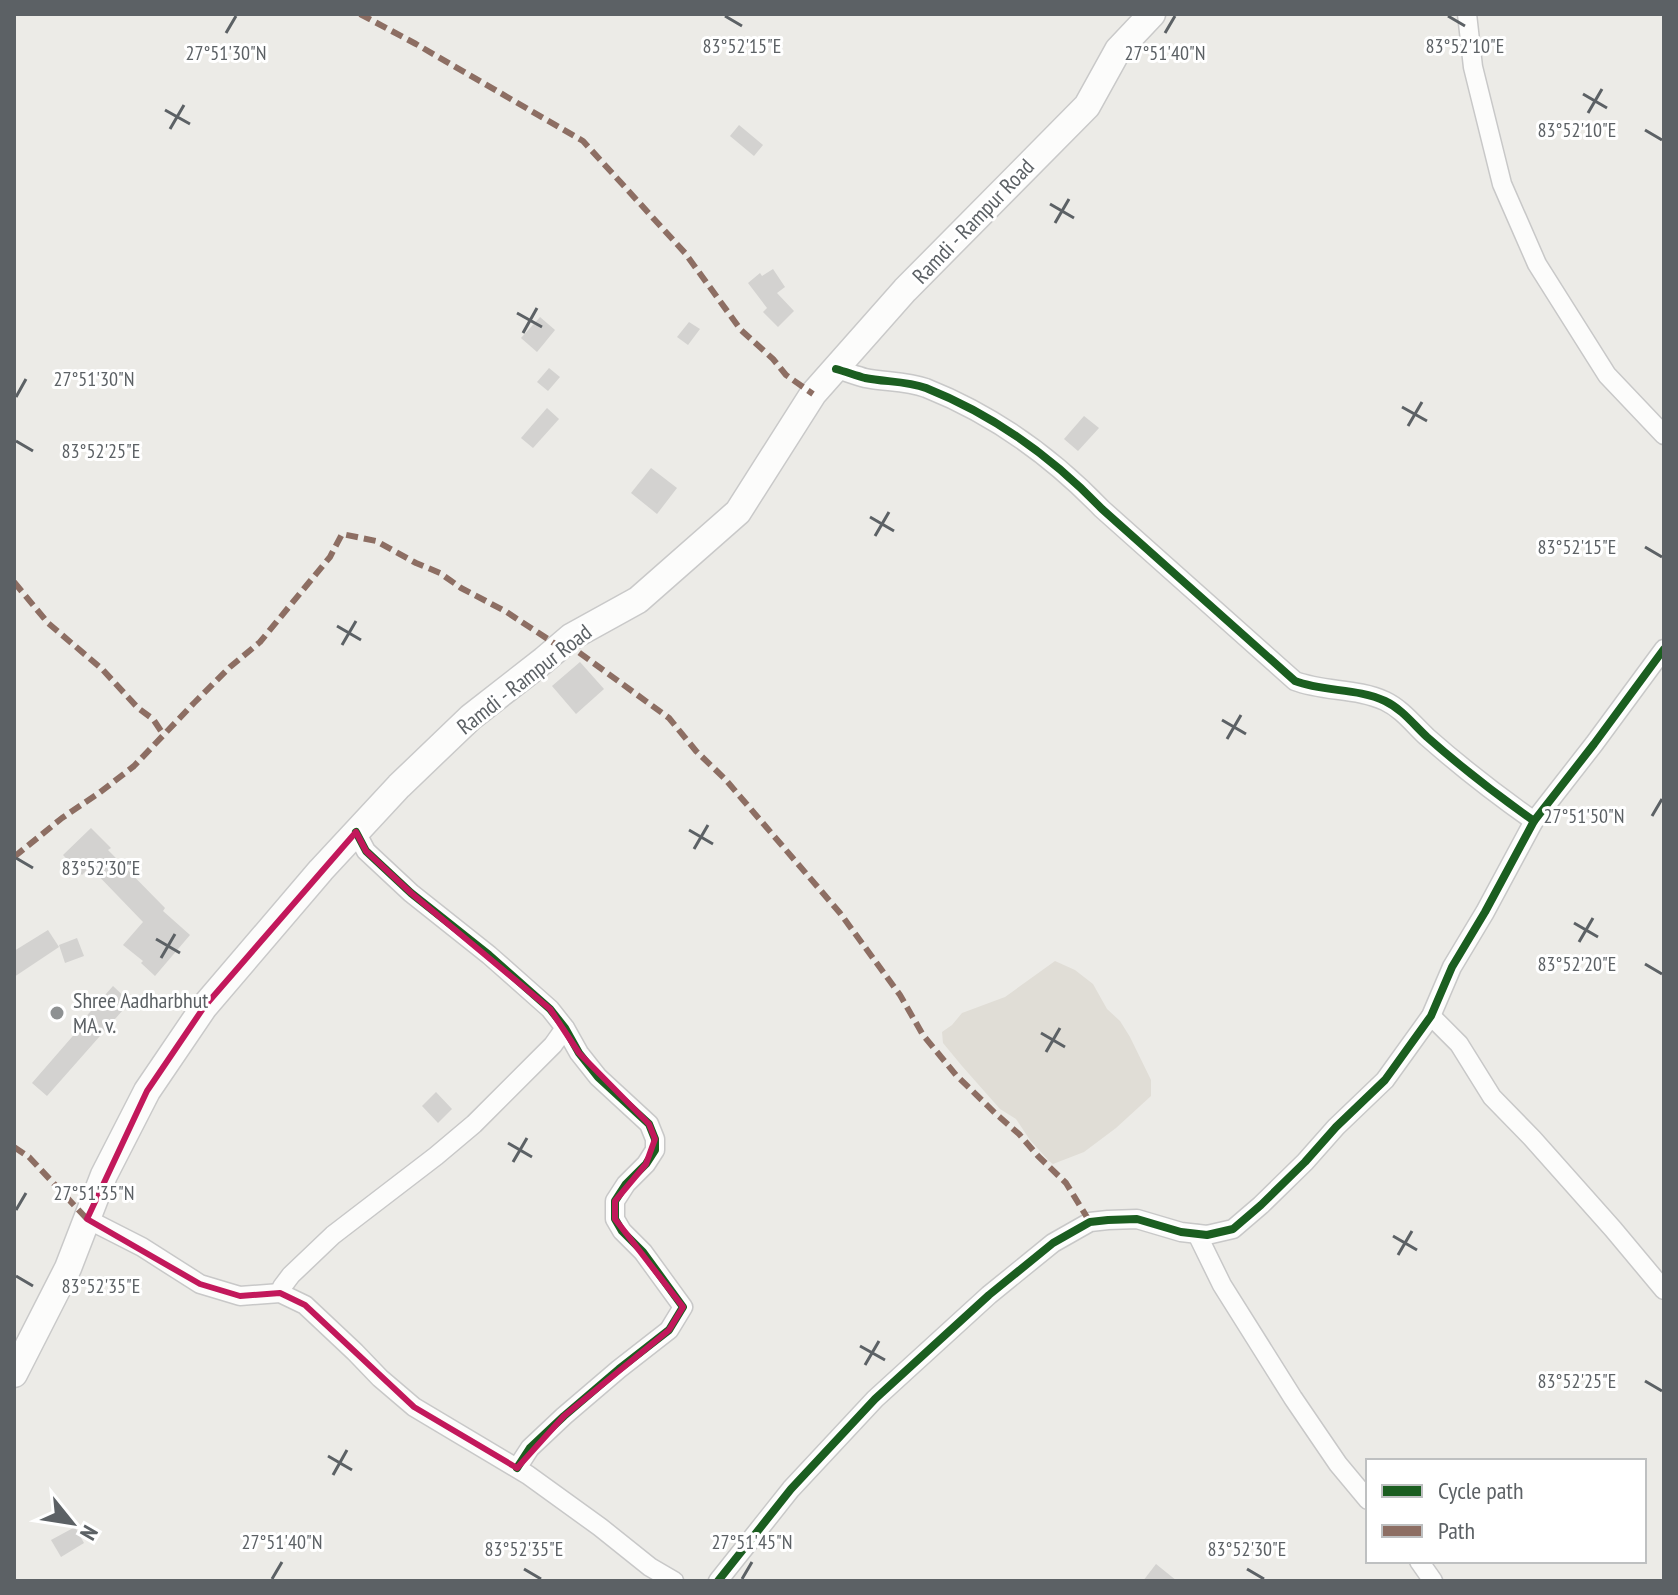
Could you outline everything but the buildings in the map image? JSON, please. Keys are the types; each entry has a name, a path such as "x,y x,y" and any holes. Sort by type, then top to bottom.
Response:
{"main road":[{"name":"Ramdi - Rampur Road","path":"14,1374 68,1268 104,1175 147,1091 204,1007 321,870 399,786 471,717 571,637 638,600 738,512 813,394 905,290 1087,106 1118,50 1152,14"}],"street":[{"path":"1467,14 1473,67 1502,184 1537,264 1607,375 1664,435"},
{"path":"836,369 865,378 923,387 979,414 1036,448 1295,681 1385,701 1534,821"},
{"path":"718,1581 791,1489 875,1399 989,1295 1053,1243 1090,1222 1108,1220 1137,1219 1181,1232 1207,1235 1233,1229 1305,1162 1385,1080 1431,1016 1452,967 1534,821 1664,649"},
{"path":"356,832 366,851 399,883 550,1009 598,1077 649,1124 655,1139 655,1150 646,1164 626,1184 615,1201 615,1219 683,1307 669,1330 564,1416 530,1448 517,1468"},
{"path":"1431,1016 1459,1044 1492,1097 1532,1138 1664,1290"},
{"path":"282,1287 333,1235 474,1124 553,1045 565,1028"},
{"path":"87,1219 142,1247 200,1284 240,1296 280,1293 305,1305 414,1407 517,1468 650,1567 674,1581"},
{"path":"1197,1234 1222,1285 1293,1398 1338,1464 1366,1498"},
{"path":"1420,1563 1433,1581"}],"highlighted area":[{"path":"356,832 366,851 411,893 550,1009 579,1053 649,1124 655,1139 646,1164 615,1201 615,1219 683,1307 669,1330 564,1416 517,1468 414,1407 305,1305 280,1293 240,1296 200,1284 87,1219 147,1091 204,1007"}],"shaded area":[{"path":"1055,961 1075,970 1093,984 1107,1009 1120,1021 1151,1080 1151,1096 1084,1152 1053,1164 1030,1140 1016,1119 1000,1109 962,1066 943,1043 942,1032 962,1013 1005,997"}],"marked path":[{"path":"360,14 583,141 685,253 741,330 786,375 813,394"},
{"path":"14,857 134,766 230,667 260,642 330,557 342,534 376,541 440,573 560,647"},
{"path":"14,582 48,623 102,669 138,708 153,719 163,734"},
{"path":"571,637 577,651 669,718 696,751 725,779 840,913 900,995 923,1035 956,1075 1066,1183 1090,1222"},
{"path":"14,1147 29,1157 87,1219"}],"cycle path":[{"path":"836,369 865,378 926,388 998,424 1063,472 1295,681 1363,694 1391,704 1466,770 1534,821 1664,649"},
{"path":"718,1581 791,1489 875,1399 989,1295 1053,1243 1090,1222 1108,1220 1137,1219 1181,1232 1207,1235 1233,1229 1261,1205 1385,1080 1431,1016 1452,967 1534,821"},
{"path":"356,832 366,851 411,893 550,1009 598,1077 649,1124 655,1139 655,1150 646,1164 626,1184 615,1201 615,1219 683,1307 669,1330 564,1416 530,1448 517,1468"}],"place":[{"name":"Shree Aadharbhut MA. v.","path":"57,1013"}]}
